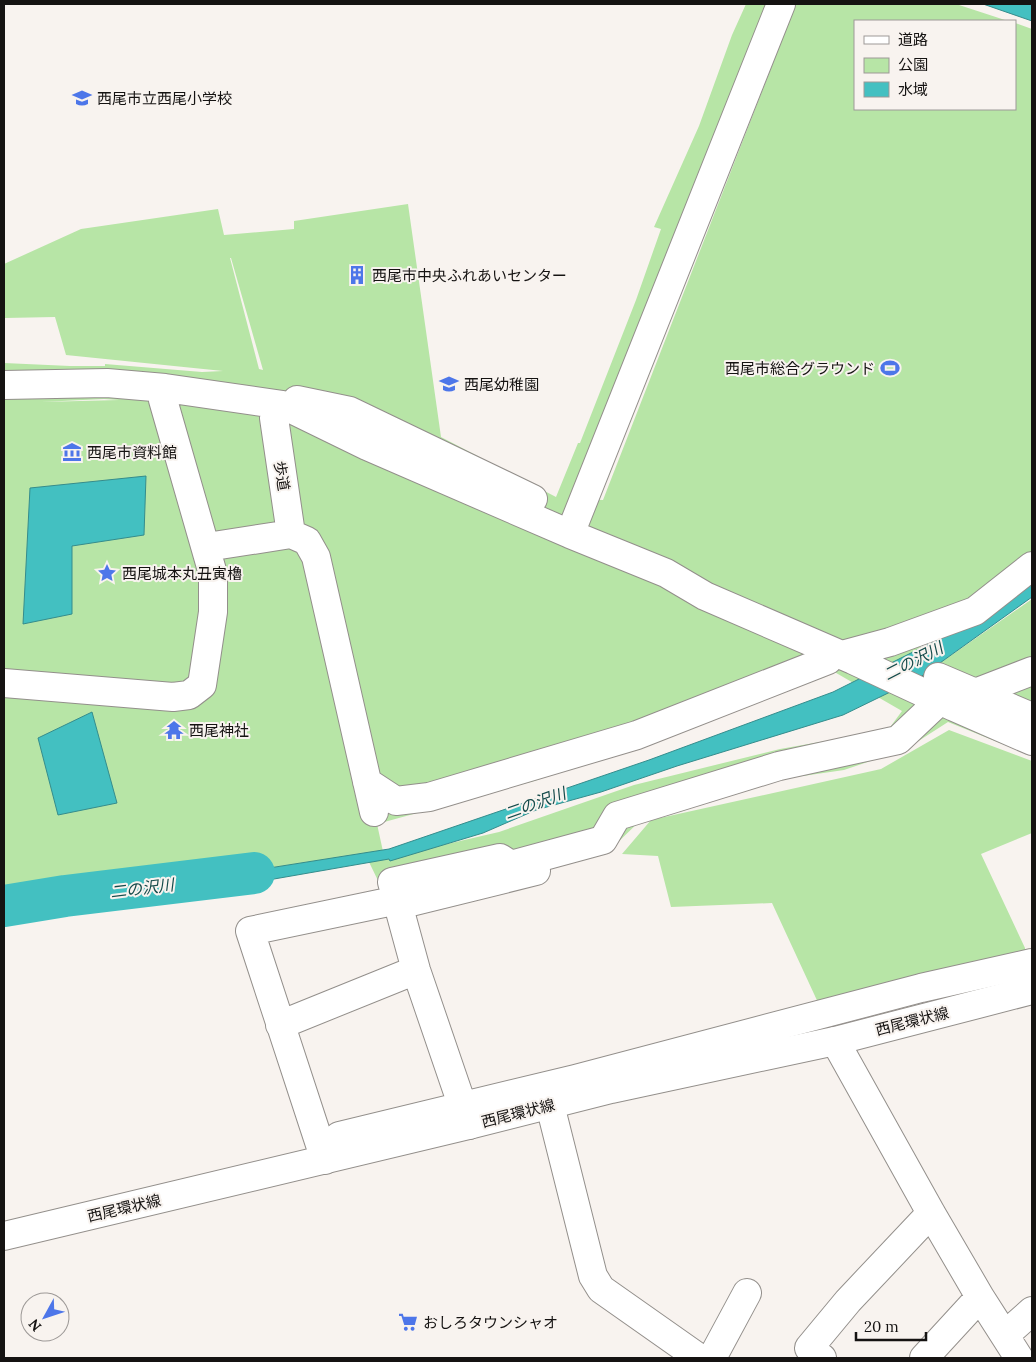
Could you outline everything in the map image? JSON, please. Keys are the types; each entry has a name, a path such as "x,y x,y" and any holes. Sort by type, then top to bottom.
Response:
{"street":[{"path":"570,522 705,151 753,34 768,4"},
{"path":"570,522 781,4"},
{"path":"4,373 179,374 350,412 570,522 841,653 1032,741"},
{"path":"4,385 107,383 165,388 283,405 367,446 570,522"},
{"path":"4,400 135,396 274,418 420,479 795,646"},
{"path":"4,683 174,697 189,695 202,685 214,612 213,574 207,547 163,400"},
{"name":"歩道","path":"274,418 291,534"},
{"path":"207,547 291,534 307,541 316,557 374,812"},
{"path":"368,782 396,801 429,797 637,735 841,653 890,642 975,611 1032,566"},
{"path":"396,896 500,858 511,865 603,840 617,816 779,766 898,740 955,705 1032,670"},
{"path":"938,677 955,705 1032,750"},
{"path":"955,705 1032,717"},
{"path":"325,1160 250,931 396,896 616,852"},
{"path":"396,896 416,970 466,1116"},
{"path":"339,1136 466,1116 575,1079 921,988 1032,963"},
{"path":"280,1025 416,970"},
{"name":"西尾環状線","path":"4,1236 325,1160 466,1116 550,1105 835,1041 1032,990"},
{"path":"835,1041 931,1213 980,1297 1012,1347 1032,1311"},
{"path":"550,1105 592,1276 601,1289 699,1358"},
{"path":"822,1358 809,1348 848,1301 931,1213"},
{"path":"712,1358 747,1293"},
{"path":"924,1358 980,1297"}],"green space":[{"path":"746,4 777,4 578,499 603,500 796,4 956,4 1005,20 854,20 854,110 1016,110 1016,23 1032,29 1032,561 911,641 943,661 1032,599 1032,756 948,722 906,749 844,770 789,778 647,814 611,849 385,895 369,862 499,832 634,785 780,749 888,730 902,711 831,670 825,677 742,706 671,736 534,781 377,824 384,856 4,921 4,363 70,366 105,366 105,364 202,372 223,371 66,355 55,317 5,318 4,264 81,229 218,209 224,235 294,229 294,221 408,204 441,437 556,497 578,443 580,443 636,300 661,229 654,227 699,126 732,35","holes":["231,258 263,370 259,369","104,399 119,400 41,402"]},
{"path":"949,730 1032,761 1032,833 981,854 1025,948 1026,972 827,1022 772,903 671,907 658,856 622,854 651,820 881,769"}],"water":[{"path":"983,4 1032,4 1032,21"},
{"path":"146,476 144,535 72,546 72,614 23,624 30,488"},
{"name":"二の沢川","path":"1032,580 1032,597 919,678 843,715 677,766 601,792 536,810 483,833 390,861 389,859 4,926 4,910 389,849 649,760 833,692 965,626"},
{"path":"92,712 117,803 58,815 38,738"}],"waterway":[{"name":"二の沢川","path":"4,906 65,896 254,873"}],"place":[{"name":"西尾市立西尾小学校","path":"82,98"},
{"name":"西尾市中央ふれあいセンター","path":"357,275"},
{"name":"西尾市総合グラウンド","path":"890,368"},
{"name":"西尾幼稚園","path":"449,384"},
{"name":"西尾市資料館","path":"72,452"},
{"name":"西尾城本丸丑寅櫓","path":"107,573"},
{"name":"西尾神社","path":"174,730"},
{"name":"おしろタウンシャオ","path":"408,1322"}]}
